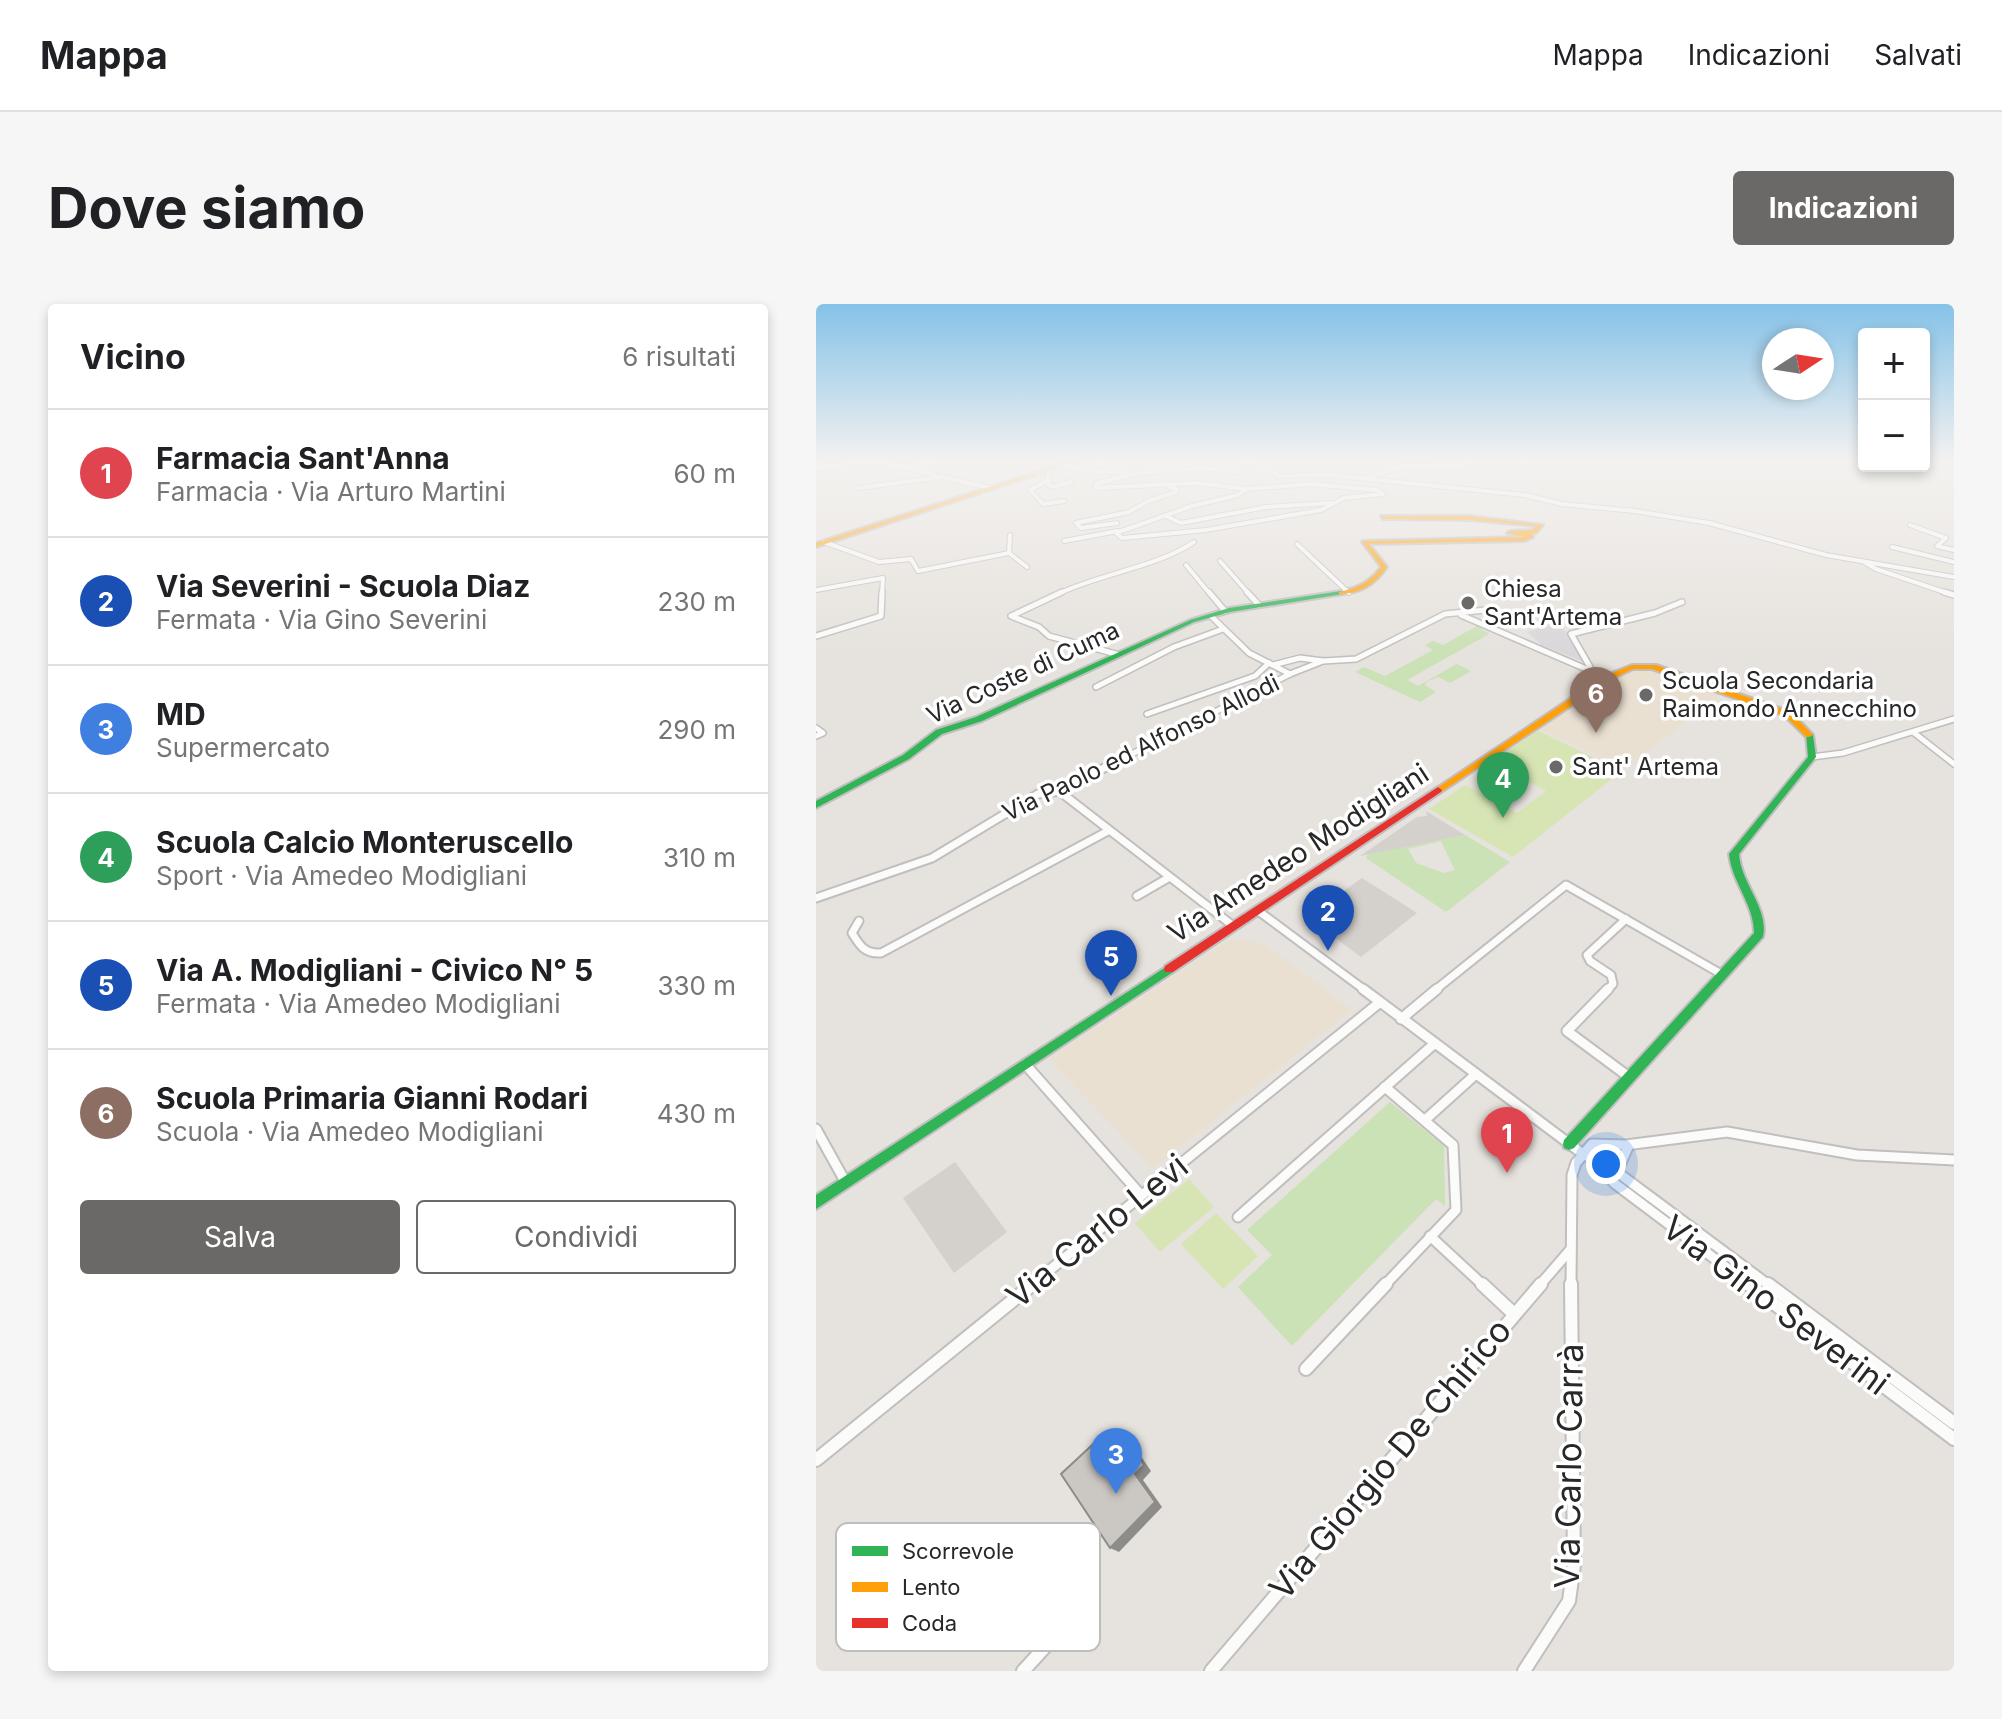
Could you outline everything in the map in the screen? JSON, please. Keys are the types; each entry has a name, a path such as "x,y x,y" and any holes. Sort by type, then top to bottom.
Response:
{"street":[{"path":"820,543 876,525"},
{"path":"1078,525 1081,528 1104,525"},
{"path":"1064,541 1138,525"},
{"path":"1119,531 1118,537 1131,539 1235,525"},
{"name":"Via Coste di Cuma","path":"816,805 906,757 939,732 979,719 1192,621 1225,611 1349,593 1369,586 1383,569 1378,557 1365,545 1368,541 1525,539 1531,536 1510,533 1534,532 1538,525"},
{"path":"1716,525 1826,555 1860,558 1954,577"},
{"path":"1910,525 1946,538 1937,546 1954,550"},
{"path":"1009,553 1010,535"},
{"path":"1116,654 1049,636 1039,627 1011,616 1087,580 1179,552 1194,542"},
{"path":"820,543 879,562 911,559 918,571 1009,553 1027,567"},
{"path":"1297,544 1349,593"},
{"path":"1892,547 1954,562"},
{"path":"1860,558 1876,569 1954,595"},
{"path":"1220,561 1259,605"},
{"path":"1186,565 1225,611"},
{"path":"816,590 883,578 881,616 816,636"},
{"path":"1587,669 1590,667 1571,634 1608,621 1653,615 1682,602"},
{"name":"Via Paolo ed Alfonso Allodi","path":"1271,664 1356,659 1445,614 1496,609"},
{"path":"1459,614 1607,678"},
{"path":"1147,714 1239,683 1271,664 1249,653 1212,617"},
{"name":"Via Coste di Cuma","path":"1096,687 1174,647 1223,629"},
{"name":"Via Paolo ed Alfonso Allodi","path":"816,898 932,858 1038,794 1059,791 1287,676 1308,662"},
{"name":"Via Paolo ed Alfonso Allodi","path":"1271,664 1287,676"},
{"name":"Via Amedeo Modigliani","path":"816,1203 1232,925 1624,669 1653,667 1777,708 1806,727 1813,742 1812,757"},
{"path":"1239,683 1247,695"},
{"path":"1569,1144 1761,929 1759,913 1733,867 1734,854 1812,757 1843,753 1954,719"},
{"path":"816,728 823,733 816,736"},
{"path":"1913,732 1954,764"},
{"path":"1059,791 1232,925"},
{"path":"859,921 852,933 862,950 869,954 881,953 1108,831"},
{"path":"1137,896 1168,878"},
{"path":"1401,1019 1560,887 1572,887 1723,975"},
{"name":"Via Gino Severini","path":"1257,910 1569,1144 1601,1166 1617,1172 1954,1423"},
{"path":"1626,919 1587,955 1590,961 1611,975 1613,984 1567,1031 1629,1077"},
{"name":"Via Carlo Levi","path":"816,1460 1379,1003"},
{"path":"1238,1217 1434,1044"},
{"path":"1025,1064 1141,1195"},
{"path":"1425,1120 1476,1074"},
{"path":"1306,1369 1430,1236 1453,1217 1456,1210 1455,1152 1448,1139 1385,1087"},
{"path":"816,1129 846,1183"},
{"path":"1583,1154 1592,1144 1628,1147 1676,1137 1726,1132 1777,1138 1863,1155 1954,1160"},
{"path":"1617,1172 1628,1147"},
{"name":"Via Carlo Carrà","path":"1524,1671 1569,1601 1574,1565 1571,1168 1583,1154"},
{"name":"Via Gino Severini","path":"1601,1166 1614,1183 1954,1439"},
{"path":"1430,1236 1514,1314"},
{"name":"Via Giorgio De Chirico","path":"1211,1671 1572,1249"},
{"path":"1023,1671 1041,1651"}],"shaded area":[{"path":"1557,624 1567,633 1584,662 1542,645 1527,632"},
{"path":"1641,668 1652,668 1724,692 1626,768 1539,729 1614,680"},
{"path":"1426,811 1465,835 1360,856 1417,817 1427,816"},
{"path":"1362,878 1417,913 1361,957 1307,917"},
{"path":"1232,938 1266,945 1352,1010 1153,1168 1049,1059"},
{"path":"955,1162 1007,1232 954,1273 903,1198"}],"green space":[{"path":"1477,626 1489,634 1407,680 1418,686 1457,664 1471,671 1450,683 1438,677 1426,682 1425,685 1436,692 1420,702 1355,672 1364,667 1385,676 1433,650 1425,645 1433,641 1443,645"},
{"path":"1538,731 1622,771 1513,857 1429,809 1465,785 1517,813 1546,791 1491,762"},
{"path":"1465,835 1510,862 1446,912 1366,858 1368,854","holes":["1441,841 1455,870 1444,873 1416,863 1408,849"]},
{"path":"1390,1102 1444,1146 1445,1206 1436,1199 1292,1346 1238,1287 1272,1255 1247,1230"},
{"path":"1189,1179 1214,1207 1160,1252 1135,1223"},
{"path":"1216,1213 1258,1256 1223,1289 1181,1244"}],"building":[{"path":"1105,1433 1114,1446 1124,1437 1144,1465 1135,1474 1155,1502 1110,1548 1100,1533 1100,1523 1093,1523 1061,1474"}],"traffic: fast":[{"path":"816,805 906,757 939,732 979,719 1192,621 1229,610 1341,593"},
{"path":"1569,1144 1759,934 1757,913 1738,875 1734,854 1812,757 1809,735"},
{"path":"816,1203 1169,969"}],"traffic: slow":[{"path":"816,545 879,525"},
{"path":"1341,593 1366,586 1384,567 1365,542 1525,539 1531,536 1510,533 1534,532 1538,525"},
{"path":"1438,790 1607,678 1632,667 1653,667 1788,714 1809,735"}],"traffic: jam":[{"path":"1169,969 1438,790"}],"place":[{"name":"Chiesa Sant'Artema","path":"1468,603"},
{"name":"Scuola Secondaria Raimondo Annecchino","path":"1646,695"},
{"name":"Scuola Primaria Gianni Rodari","path":"1596,733"},
{"name":"Sant' Artema","path":"1556,767"},
{"name":"Scuola Calcio Monteruscello","path":"1503,818"},
{"name":"Via Severini - Scuola Diaz","path":"1328,951"},
{"name":"Via A. Modigliani - Civico N° 5","path":"1111,996"},
{"name":"Farmacia Sant'Anna","path":"1507,1173"},
{"name":"MD","path":"1116,1494"}]}
